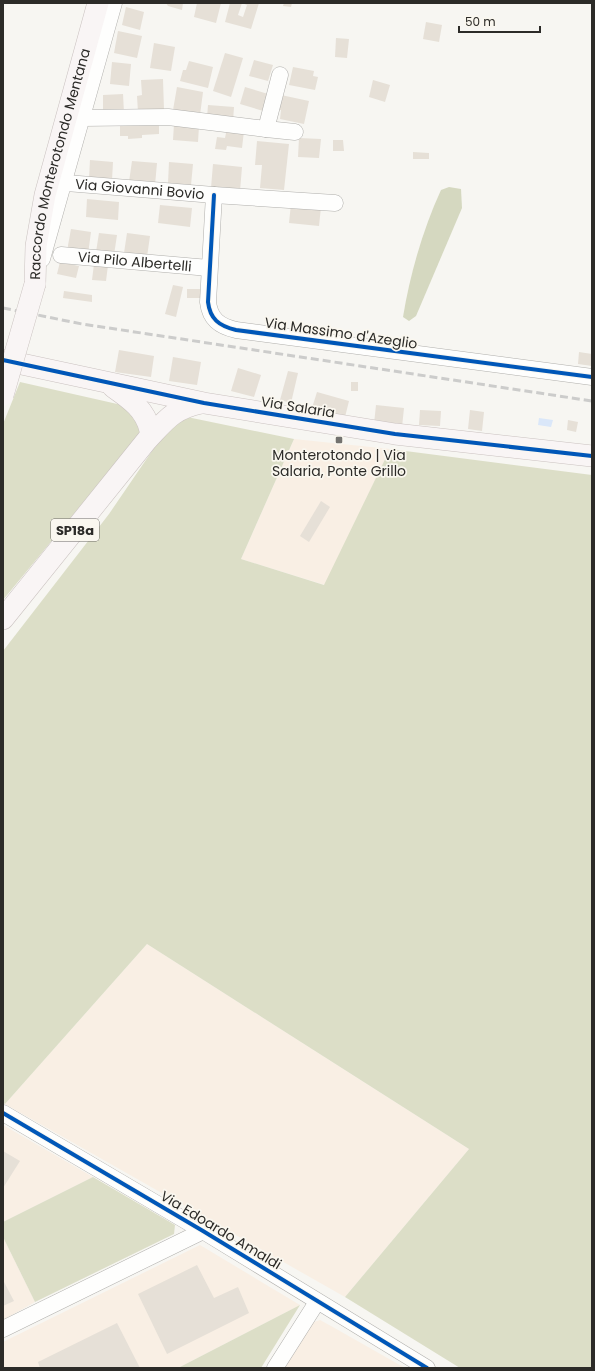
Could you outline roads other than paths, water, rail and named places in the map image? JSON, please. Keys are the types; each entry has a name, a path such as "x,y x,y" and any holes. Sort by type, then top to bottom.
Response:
{"main road":[{"name":"Raccordo Monterotondo Mentana","path":"3,395 35,284 38,234 56,182 98,3"},
{"name":"Via Salaria","path":"3,360 106,383 172,405 204,403 396,434 592,456"},
{"path":"106,383 138,406 145,416 149,435"},
{"path":"149,435 158,410 172,405"},
{"name":"SP18a","path":"3,619 149,435"}],"street":[{"path":"56,182 82,118 114,3"},
{"path":"266,129 280,75"},
{"path":"82,118 168,117 295,132"},
{"name":"Via Giovanni Bovio","path":"56,182 335,203"},
{"name":"Via Massimo d'Azeglio","path":"214,195 208,295 210,312 216,322 230,329 592,377"},
{"name":"Via Pilo Albertelli","path":"61,255 209,268"},
{"name":"Via Edoardo Amaldi","path":"3,1113 427,1368"},
{"path":"3,1329 203,1232"},
{"path":"275,1368 317,1302"}],"water":[{"path":"539,418 553,420 551,427 538,425"}],"railway":[{"path":"3,308 82,324 592,401"}],"place":[{"name":"Monterotondo | Via Salaria, Ponte Grillo","path":"339,440"}]}
